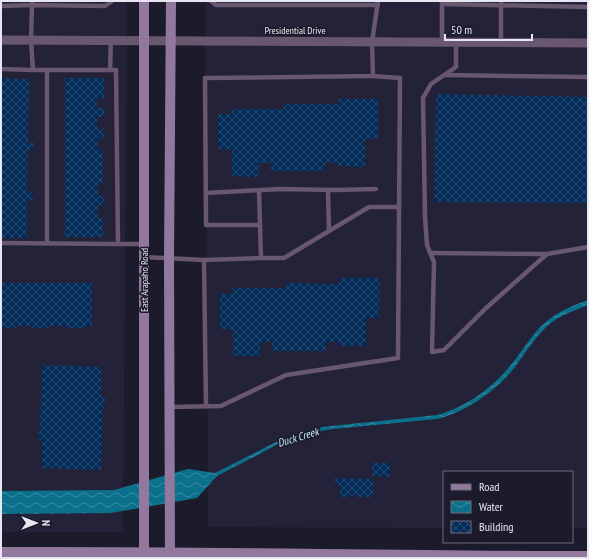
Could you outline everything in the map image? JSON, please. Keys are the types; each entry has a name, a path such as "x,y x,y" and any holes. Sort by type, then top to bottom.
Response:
{"main road":[{"name":"East Arapaho Road","path":"144,1 144,555"},
{"path":"170,555 169,257 171,1"},
{"path":"1,552 144,555 416,557 588,556"}],"street":[{"name":"Presidential Drive","path":"1,40 144,42 588,43"}],"lane":[{"path":"1,6 32,3 105,6 111,1"},
{"path":"211,1 216,5 378,3 372,42 373,76"},
{"path":"32,3 31,41 33,70"},
{"path":"442,42 442,3 501,3 588,7"},
{"path":"501,3 501,42"},
{"path":"110,70 111,41"},
{"path":"456,42 456,67 431,84 423,98 425,217 427,245 434,262 432,352 444,350 485,310 547,254"},
{"path":"1,70 116,70 118,244"},
{"path":"47,70 47,243"},
{"path":"445,75 588,77"},
{"path":"170,407 221,406 286,376 398,358 400,78 373,76 205,78 206,225 260,225"},
{"path":"206,193 280,189 376,189"},
{"path":"259,190 261,258"},
{"path":"328,190 330,231"},
{"path":"144,256 204,260 284,258 370,208 399,207"},
{"path":"1,243 144,244"},
{"path":"430,253 547,254 588,247"},
{"path":"204,260 206,406"}],"shaded area":[{"path":"1,1 127,1 123,532 1,532"},
{"path":"205,1 588,1 588,528 573,528 573,471 443,471 443,528 208,527"}],"water":[{"path":"588,300 588,305 570,312 552,322 537,338 515,367 490,392 469,406 448,416 437,419 333,429 308,433 284,441 217,476 197,498 111,513 1,514 1,491 114,490 188,469 215,473 282,439 322,427 437,415 448,412 468,402 495,382 510,366 537,331 552,317 572,306"}],"building":[{"path":"1,78 29,79 28,143 34,143 33,150 28,150 27,193 33,193 33,200 27,200 27,238 1,238"},
{"path":"65,78 104,78 104,98 97,98 97,108 104,108 104,117 97,117 97,129 104,129 104,139 98,139 98,150 103,150 103,183 98,183 98,196 104,196 104,205 98,205 98,218 103,218 103,237 65,237"},
{"path":"436,94 588,97 588,203 434,202"},
{"path":"338,99 378,99 378,139 365,139 365,167 338,166 338,163 325,163 325,171 271,171 271,163 259,163 259,177 232,176 232,149 218,149 218,114 232,114 232,109 284,109 284,104 338,104"},
{"path":"339,278 380,278 379,318 366,318 366,346 339,346 339,342 326,342 326,351 272,351 272,342 260,342 260,356 233,356 233,329 220,329 220,294 233,294 233,288 286,288 286,283 339,284"},
{"path":"1,283 92,283 92,326 84,326 84,328 49,326 49,328 32,328 32,326 16,326 16,328 1,328"},
{"path":"42,365 101,367 101,397 105,397 105,404 103,404 101,470 42,468 42,439 38,439 38,432 40,432"},
{"path":"372,463 390,463 390,477 372,476"},
{"path":"335,478 373,479 373,497 348,495 348,497 340,497 340,485 335,485"}],"water label":[{"name":"Duck Creek","path":"298,437"}]}
